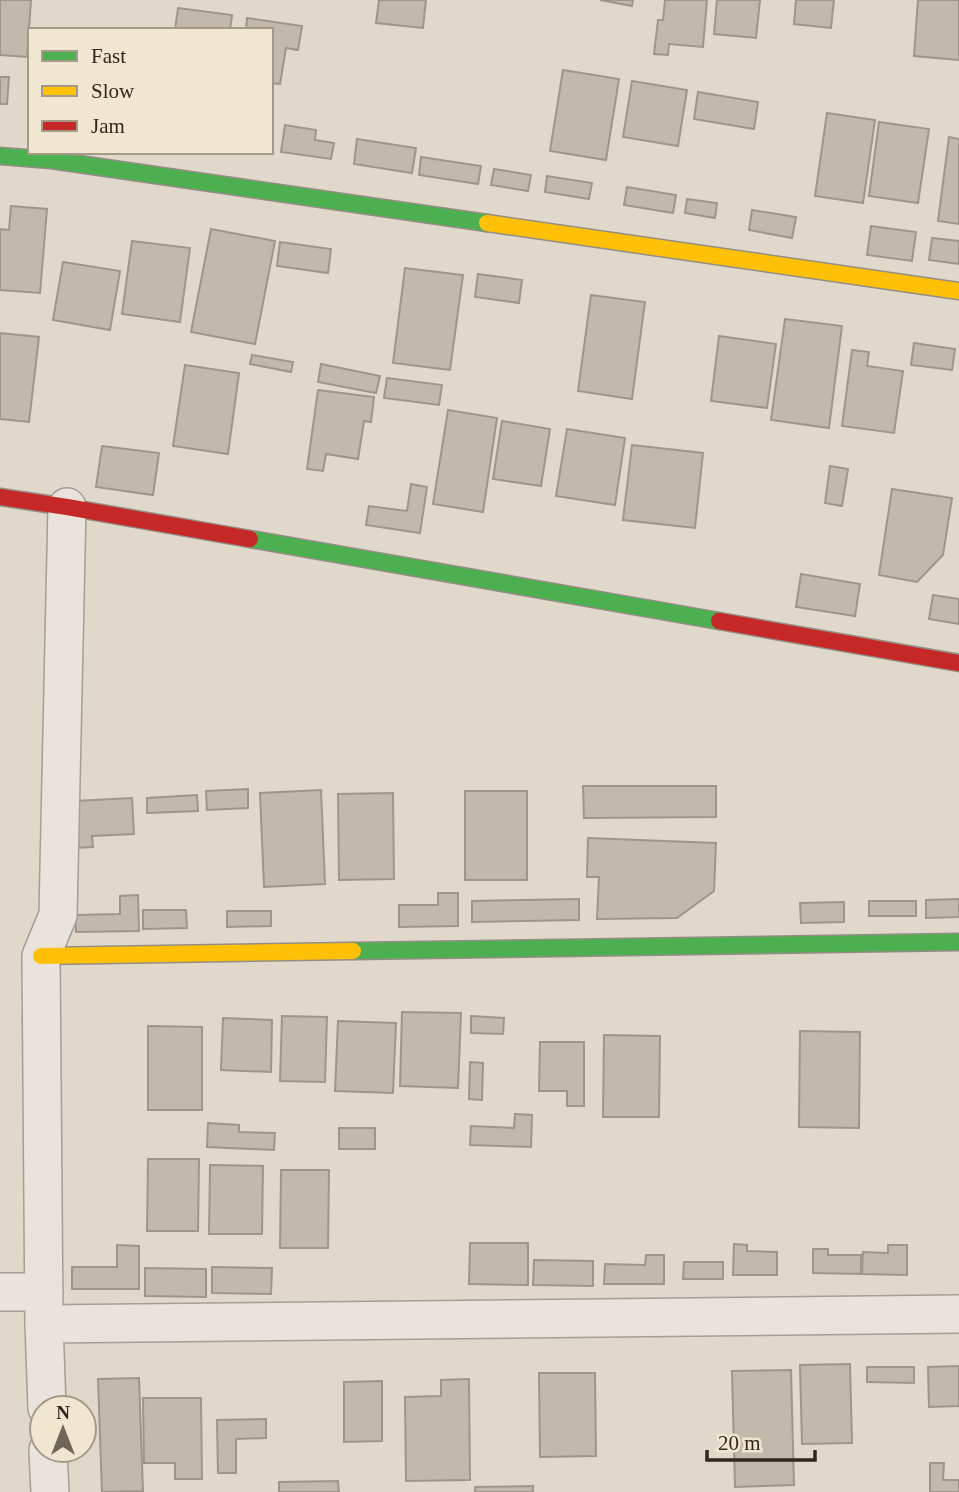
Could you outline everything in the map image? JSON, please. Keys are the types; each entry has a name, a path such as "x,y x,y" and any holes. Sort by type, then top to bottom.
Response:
{"street":[{"path":"0,156 78,163 959,291"},
{"path":"0,497 959,663"},
{"path":"47,1394 41,956 58,915 67,507"},
{"path":"41,956 959,942"},
{"path":"0,1292 44,1308 959,1314"},
{"path":"49,1464 50,1492"}],"building":[{"path":"0,0 31,0 27,57 0,55"},
{"path":"379,0 426,0 423,28 376,23"},
{"path":"600,0 633,0 632,6"},
{"path":"665,0 707,0 703,47 669,44 668,55 654,54 658,20 663,20"},
{"path":"717,0 760,0 756,38 714,34"},
{"path":"796,0 834,0 831,28 794,24"},
{"path":"918,0 959,0 959,60 914,56"},
{"path":"178,8 232,15 230,28 175,28"},
{"path":"247,18 302,26 298,50 286,48 280,84 273,83 273,28 246,28"},
{"path":"563,70 619,79 606,160 550,151"},
{"path":"0,77 9,77 7,104 0,104"},
{"path":"632,81 687,90 678,146 623,137"},
{"path":"698,92 758,102 754,129 694,119"},
{"path":"827,113 875,120 863,203 815,196"},
{"path":"879,122 929,129 918,203 869,196"},
{"path":"285,125 316,130 315,140 334,143 331,159 281,152"},
{"path":"949,137 959,139 959,224 938,221"},
{"path":"357,139 416,148 412,173 354,164"},
{"path":"421,157 481,166 478,184 419,175"},
{"path":"494,169 531,175 528,191 491,185"},
{"path":"547,176 592,183 589,199 545,192"},
{"path":"627,187 676,195 673,213 624,205"},
{"path":"687,199 717,203 715,218 685,213"},
{"path":"11,206 47,209 40,293 0,290 0,229 9,230"},
{"path":"752,210 796,217 792,238 749,230"},
{"path":"871,226 916,232 912,261 867,255"},
{"path":"211,229 275,241 255,344 191,332"},
{"path":"932,238 959,241 959,264 929,260"},
{"path":"132,241 190,248 180,322 122,314"},
{"path":"280,242 331,249 328,273 277,266"},
{"path":"63,262 120,271 110,330 53,320"},
{"path":"405,268 463,275 450,370 393,363"},
{"path":"478,274 522,280 519,303 475,297"},
{"path":"591,295 645,302 632,399 578,391"},
{"path":"785,319 842,326 829,428 771,420"},
{"path":"0,333 39,337 29,422 0,419"},
{"path":"719,336 776,344 767,408 711,401"},
{"path":"914,343 955,349 952,370 911,365"},
{"path":"852,350 869,352 867,366 903,371 894,433 842,426"},
{"path":"252,355 293,362 291,372 250,364"},
{"path":"321,364 380,376 376,393 318,382"},
{"path":"185,365 239,373 228,454 173,446"},
{"path":"387,378 442,385 439,405 384,398"},
{"path":"318,390 374,397 371,422 364,421 358,459 326,454 323,471 307,469"},
{"path":"448,410 497,418 483,512 433,504"},
{"path":"502,421 550,429 541,486 493,479"},
{"path":"567,429 625,438 615,505 556,496"},
{"path":"632,445 703,453 695,528 623,520"},
{"path":"102,446 159,453 153,495 96,487"},
{"path":"830,466 848,469 842,506 825,503"},
{"path":"411,484 427,487 420,533 366,525 369,506 407,511"},
{"path":"892,489 952,498 943,555 917,582 879,575"},
{"path":"801,574 860,584 855,616 796,607"},
{"path":"933,595 959,599 959,624 929,619"},
{"path":"583,786 716,786 716,817 584,818"},
{"path":"248,789 248,808 207,810 206,791"},
{"path":"321,790 325,884 264,887 260,793"},
{"path":"465,791 527,791 527,880 465,880"},
{"path":"393,793 394,879 339,880 338,794"},
{"path":"197,795 198,811 147,813 147,798"},
{"path":"132,798 134,834 92,836 93,847 77,848 75,801"},
{"path":"588,838 716,843 714,891 677,918 597,919 599,877 587,877"},
{"path":"438,893 458,893 458,926 399,927 399,905 438,905"},
{"path":"138,895 139,931 76,932 75,915 120,914 120,896"},
{"path":"579,899 579,920 472,922 472,901"},
{"path":"959,899 959,917 926,918 926,900"},
{"path":"869,901 916,901 916,916 869,916"},
{"path":"844,902 844,922 801,923 800,903"},
{"path":"143,910 186,910 187,928 143,929"},
{"path":"227,911 271,911 271,926 227,927"},
{"path":"402,1012 461,1013 458,1088 400,1086"},
{"path":"282,1016 327,1017 325,1082 280,1081"},
{"path":"471,1016 504,1018 503,1034 471,1033"},
{"path":"223,1018 272,1020 271,1072 221,1070"},
{"path":"338,1021 396,1023 393,1093 335,1091"},
{"path":"148,1026 202,1027 202,1110 148,1110"},
{"path":"800,1031 860,1032 859,1128 799,1127"},
{"path":"604,1035 660,1036 659,1117 603,1117"},
{"path":"540,1042 584,1042 584,1106 567,1106 567,1091 539,1091"},
{"path":"470,1062 483,1063 482,1100 469,1099"},
{"path":"515,1114 532,1115 531,1147 470,1145 471,1126 514,1128"},
{"path":"208,1123 239,1125 239,1132 275,1133 274,1150 207,1147"},
{"path":"339,1128 375,1128 375,1149 339,1149"},
{"path":"148,1159 199,1159 198,1231 147,1231"},
{"path":"210,1165 263,1166 262,1234 209,1234"},
{"path":"281,1170 329,1170 328,1248 280,1248"},
{"path":"470,1243 528,1243 528,1285 469,1284"},
{"path":"734,1244 747,1245 747,1251 777,1252 777,1275 733,1275"},
{"path":"117,1245 139,1246 139,1289 72,1289 72,1267 117,1267"},
{"path":"888,1245 907,1245 907,1275 862,1274 863,1252 888,1253"},
{"path":"813,1249 828,1249 828,1255 861,1255 861,1274 813,1273"},
{"path":"646,1255 664,1255 664,1284 604,1284 605,1264 645,1265"},
{"path":"534,1260 593,1261 593,1286 533,1285"},
{"path":"684,1262 723,1262 723,1279 683,1279"},
{"path":"212,1267 272,1268 271,1294 212,1293"},
{"path":"145,1268 206,1269 206,1297 145,1296"},
{"path":"850,1364 852,1443 802,1444 800,1365"},
{"path":"959,1366 959,1406 929,1407 928,1367"},
{"path":"867,1367 914,1367 914,1383 867,1382"},
{"path":"791,1370 794,1485 735,1487 732,1371"},
{"path":"539,1373 595,1373 596,1456 540,1457"},
{"path":"139,1378 143,1491 102,1492 98,1379"},
{"path":"469,1379 470,1480 406,1481 405,1397 441,1396 441,1380"},
{"path":"382,1381 382,1441 344,1442 344,1382"},
{"path":"143,1398 201,1398 202,1479 175,1479 175,1463 144,1463"},
{"path":"266,1419 266,1438 236,1439 236,1473 218,1473 217,1420"},
{"path":"930,1463 944,1463 943,1480 959,1480 959,1492 930,1492"},
{"path":"338,1481 339,1492 279,1492 279,1482"},
{"path":"533,1486 533,1492 475,1492 475,1487"}],"traffic: fast":[{"path":"0,156 51,160 487,223"},
{"path":"250,539 719,621"},
{"path":"353,951 959,942"}],"traffic: slow":[{"path":"487,223 959,291"},
{"path":"41,956 353,951"}],"traffic: jam":[{"path":"0,497 250,539"},
{"path":"719,621 959,663"}]}
